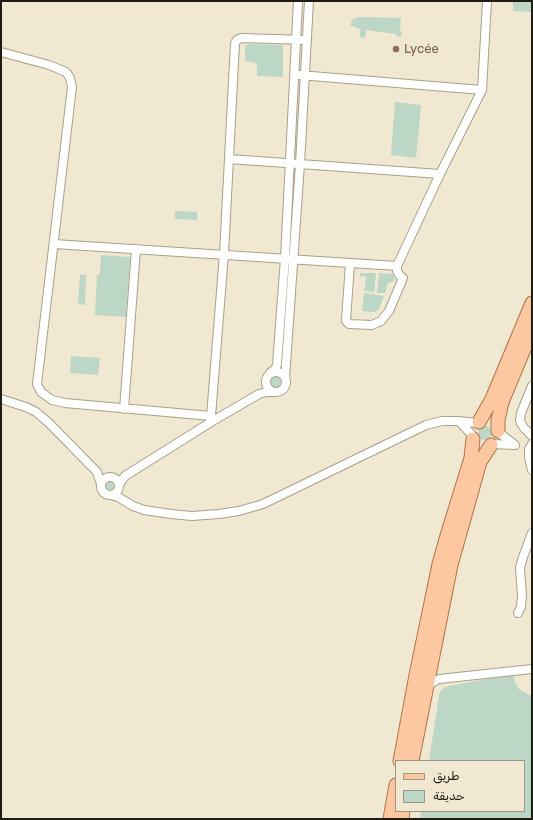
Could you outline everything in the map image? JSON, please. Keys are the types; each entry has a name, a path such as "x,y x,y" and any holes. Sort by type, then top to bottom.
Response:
{"main road":[{"path":"400,760 439,564 471,458 475,430 492,399 532,303"},
{"path":"412,760 450,565 480,462 495,438 502,402 532,330"},
{"path":"483,420 491,422 494,424 495,438 487,446 479,445 475,430 483,420"},
{"path":"390,819 395,790"}],"street":[{"path":"259,394 268,377 277,365 285,258 298,1"},
{"path":"111,495 117,492 125,476 211,419 259,394 275,392 284,388 286,381 294,259 309,1"},
{"path":"350,263 346,321 349,324 372,325 381,321 389,312 403,278 400,276 397,266 440,174 482,90 487,1"},
{"path":"211,419 224,254 235,43 241,38 307,40"},
{"path":"1,52 58,68 66,72 70,78 72,87 37,384 41,392 52,400 65,404 211,419"},
{"path":"295,75 482,90"},
{"path":"229,159 440,174"},
{"path":"54,244 397,266"},
{"path":"124,409 136,249"},
{"path":"275,392 267,386 268,377 273,372 279,372 285,378"},
{"path":"532,386 521,413 520,420 524,428 532,436"},
{"path":"1,399 26,407 36,412 49,423 97,472 116,478 124,501"},
{"path":"97,472 101,487 105,493 144,510 192,516 219,514 239,511 263,504 426,424 442,421 459,421 475,430"},
{"path":"495,438 515,445"},
{"path":"495,438 515,445 531,447 529,457 532,470"},
{"path":"101,484 105,478 125,476"},
{"path":"518,613 522,602 520,568 532,533"},
{"path":"430,669 439,679"},
{"path":"426,688 439,679 532,669"}],"green space":[{"path":"513,1 532,1 532,12 513,11"},
{"path":"358,17 401,18 400,28 402,35 400,37 396,34 366,30 365,38 360,37 360,29 350,25 353,19"},
{"path":"246,45 283,45 283,77 257,76 257,66 255,63 245,61 245,49"},
{"path":"395,102 421,105 416,158 391,155"},
{"path":"175,211 197,212 197,220 175,219"},
{"path":"101,255 130,257 126,317 95,315 97,275 100,274"},
{"path":"360,273 376,273 374,292 364,291 366,277 360,276"},
{"path":"379,273 393,274 394,276 394,281 388,283 385,293 377,293"},
{"path":"80,275 86,275 85,305 78,304"},
{"path":"364,293 384,296 379,309 375,312 362,311"},
{"path":"71,356 100,358 98,375 70,373"},
{"path":"273,375 279,375 283,379 283,385 279,389 273,389 269,385 269,379"},
{"path":"485,426 490,428 492,433 490,438 485,440 480,438 478,433 480,428"},
{"path":"110,479 115,481 117,486 115,491 110,493 105,491 103,486 105,481"},
{"path":"513,674 519,689 532,696 532,819 420,819 421,812 525,812 525,760 429,760 439,695 442,689 449,686"}],"place":[{"name":"Lycée","path":"396,49"}]}
